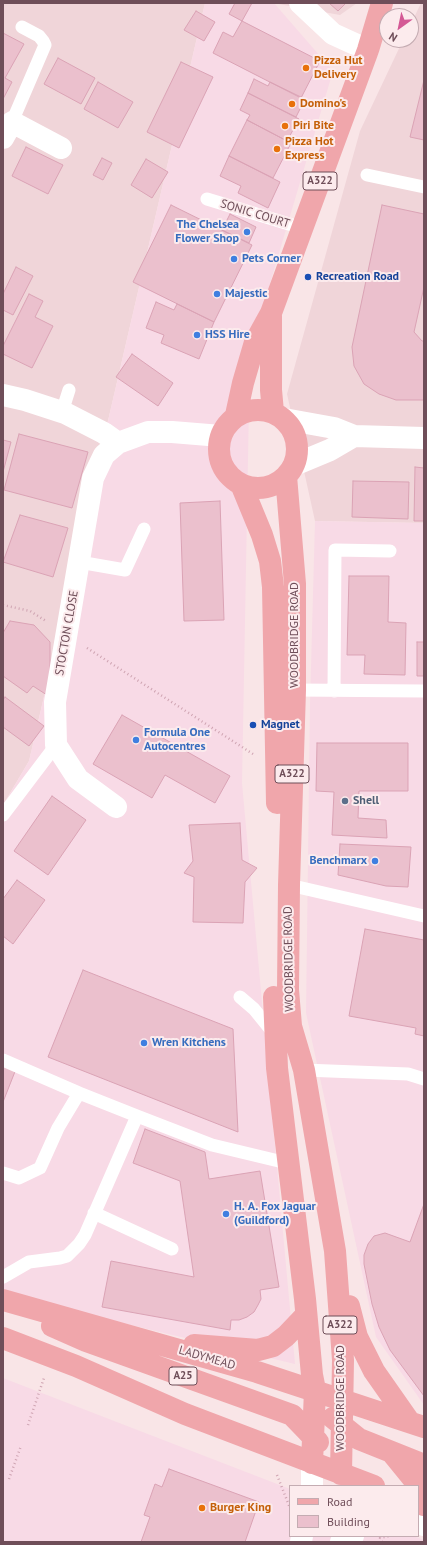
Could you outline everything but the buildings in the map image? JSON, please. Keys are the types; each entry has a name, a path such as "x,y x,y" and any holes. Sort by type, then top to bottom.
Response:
{"main road":[{"name":"WOODBRIDGE ROAD","path":"290,471 276,483 265,488 252,488 231,478 224,469 218,447 221,436 227,424 236,415 243,382 255,342 271,313 368,50 382,3"},
{"name":"WOODBRIDGE ROAD","path":"271,313 271,390 278,415 290,427 295,439 297,452 290,471 295,584 295,690 289,885 288,990 291,1026 304,1070 335,1251 343,1360 341,1480"},
{"path":"236,415 248,410 261,409 278,415"},
{"name":"WOODBRIDGE ROAD","path":"241,484 262,535 270,561 273,587 277,769 274,995 277,1068 312,1375 315,1390"},
{"path":"335,1251 357,1336 382,1384 417,1424"},
{"name":"LADYMEAD","path":"3,1300 315,1390 417,1424"},
{"name":"A25","path":"3,1305 86,1341 292,1415 313,1435 341,1480"},
{"path":"161,1345 206,1345 258,1350 273,1346 286,1336 306,1314"},
{"path":"3,1338 76,1366 185,1414 312,1463 341,1480 368,1485"},
{"path":"315,1390 332,1417 359,1439 424,1465"},
{"name":"A322","path":"312,1463 315,1390"},
{"path":"392,1452 415,1481 424,1485"}],"street":[{"path":"300,3 332,34 368,50"},
{"path":"7,130 61,148"},
{"path":"3,395 56,410 104,433 118,443"},
{"path":"278,415 334,428 354,436 424,438"},
{"name":"STOCTON CLOSE","path":"56,746 55,702 66,634 93,478 104,455 118,443 148,432 172,432 221,436"},
{"path":"290,471 354,436"},
{"path":"56,746 78,779 116,807"},
{"path":"312,1463 312,1485"},
{"path":"341,1542 351,1537"}],"lane":[{"path":"7,130 45,45 44,41 39,36 22,27"},
{"path":"367,175 424,187"},
{"name":"SONIC COURT","path":"207,199 302,228"},
{"path":"56,410 68,390"},
{"path":"79,562 125,570 144,529"},
{"path":"334,690 335,550 390,551"},
{"path":"295,690 424,692"},
{"path":"3,815 56,746"},
{"path":"289,885 424,916"},
{"path":"240,997 254,1009 276,1036"},
{"path":"3,1060 79,1094 212,1145 287,1163"},
{"path":"304,1070 408,1074 424,1079"},
{"path":"3,1173 19,1178 40,1168 58,1128 79,1094"},
{"path":"3,1277 29,1262 67,1256 79,1244 137,1116"},
{"path":"94,1213 172,1248"}],"path":[{"path":"3,605 30,611 277,769"},
{"path":"28,1425 45,1374"},
{"path":"9,1479 21,1446"},
{"path":"271,1472 278,1475 289,1505"}],"shaded area":[{"path":"3,3 205,3 29,761 3,805"},
{"path":"205,3 274,3 333,71 250,351 242,783 295,1364 46,1305 3,1292 3,805 29,761"},
{"path":"273,3 357,3 340,15"},
{"path":"421,3 424,3 424,523 315,521 287,394 360,131 399,48 419,48 419,8"},
{"path":"315,521 424,523 424,1405 376,1337 306,1013 310,704"},
{"path":"3,1378 289,1489 289,1537 416,1537 424,1540 424,1542 3,1542"}],"place":[{"name":"Pizza Hut Delivery","path":"306,68"},
{"name":"Domino's","path":"292,104"},
{"name":"Piri Bite","path":"285,126"},
{"name":"Pizza Hot Express","path":"277,149"},
{"name":"The Chelsea Flower Shop","path":"247,232"},
{"name":"Pets Corner","path":"234,259"},
{"name":"Recreation Road","path":"308,277"},
{"name":"Majestic","path":"217,294"},
{"name":"HSS Hire","path":"197,335"},
{"name":"Magnet","path":"253,725"},
{"name":"Formula One Autocentres","path":"136,740"},
{"name":"Shell","path":"345,801"},
{"name":"Benchmarx","path":"375,861"},
{"name":"Wren Kitchens","path":"144,1043"},
{"name":"H. A. Fox Jaguar (Guildford)","path":"226,1214"},
{"name":"Burger King","path":"202,1508"}]}
